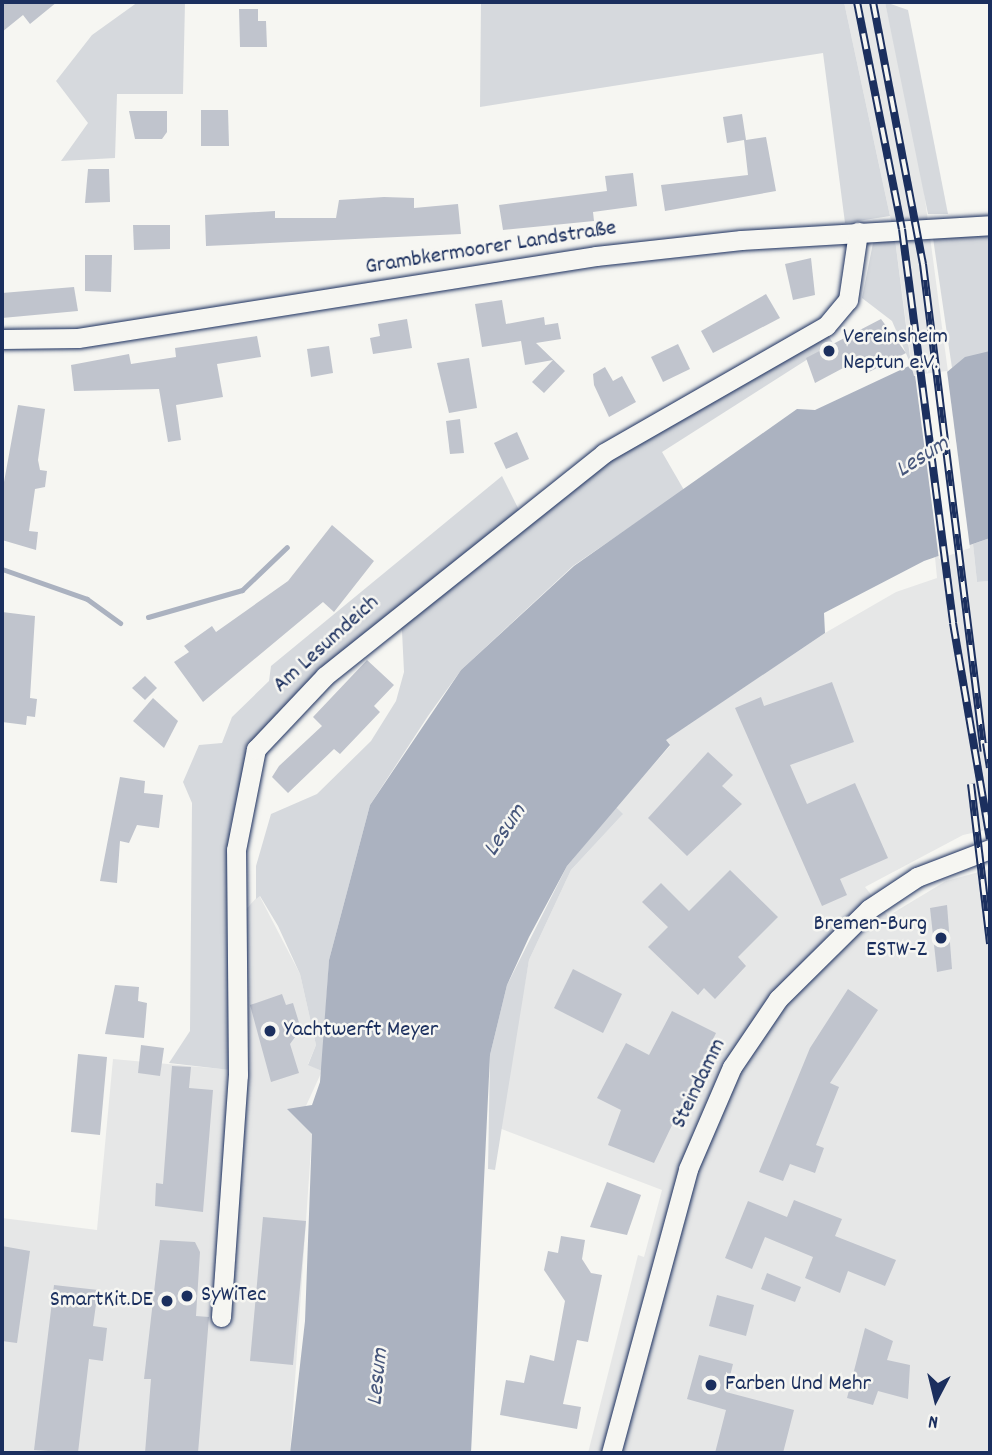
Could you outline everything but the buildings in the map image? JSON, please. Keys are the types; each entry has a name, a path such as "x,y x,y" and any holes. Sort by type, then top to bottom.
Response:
{"street":[{"name":"Grambkermoorer Landstraße","path":"2,339 78,338 596,256 858,232 990,225"},
{"name":"Am Lesumdeich","path":"221,1317 239,1074 236,850 256,749 325,676 604,453 826,326 848,300 858,232"},
{"name":"Steindamm","path":"611,1453 688,1169 738,1058 778,999 869,909 917,877 990,849"}],"shaded area":[{"path":"138,2 185,2 183,94 117,94 115,158 61,161 88,123 56,81 92,35"},
{"path":"481,2 844,2 890,216 845,223 823,53 480,107"},
{"path":"844,2 885,2 919,154 948,372 913,376 895,239"},
{"path":"885,2 908,10 948,214 928,214"},
{"path":"990,236 990,351 952,368 933,238"},
{"path":"895,239 911,365 892,321 862,298 873,243"},
{"path":"827,333 833,343 662,452 684,490 573,566 461,670 428,716 370,805 329,960 322,1071 308,1065 316,1045 300,974 278,926 260,896 256,899 256,866 271,814 317,794 371,741 396,701 404,672 402,631 392,611 250,747 230,827 230,1070 169,1063 190,1031 192,803 183,782 199,745 222,743 232,717 269,681 271,666 502,476 524,520 600,464"},
{"path":"990,538 990,581 977,582 973,544"},
{"path":"973,544 977,582 990,581 990,829 963,835 865,887 888,916 946,881 990,869 990,1453 588,1453 638,1255 644,1257 662,1190 499,1128 529,960 571,870 622,815 616,807 670,746 665,740 825,633 896,592 937,578 935,557"},
{"path":"616,807 623,814 571,870 529,960 495,1170 488,1169 490,1055 507,985 567,866"},
{"path":"259,895 300,974 316,1045 308,1064 322,1071 305,1108 312,1134 290,1453 2,1453 2,1218 97,1230 113,1059 244,1071 242,914"}],"water":[{"name":"Lesum","path":"990,351 990,538 924,561 824,613 825,633 666,740 670,745 567,866 529,937 507,985 490,1055 471,1453 290,1453 305,1321 312,1134 287,1109 312,1105 320,1082 329,960 370,805 461,670 574,566 797,409 815,410 911,365 914,376 947,372 965,357"}],"pier":[{"path":"947,371 970,548 939,559 915,375"}],"waterway":[{"path":"148,617 242,590 287,547"},
{"path":"2,569 87,599 120,623"}],"railway":[{"path":"857,2 902,229 953,623 990,839"},
{"path":"873,2 923,264 984,751"},
{"path":"986,743 990,768"},
{"path":"971,784 990,944"}],"place":[{"name":"Vereinsheim Neptun e.V.","path":"829,351"},
{"name":"Bremen-Burg ESTW-Z","path":"941,938"},
{"name":"Yachtwerft Meyer","path":"270,1031"},
{"name":"SyWiTec","path":"187,1296"},
{"name":"SmartKit.DE","path":"167,1301"},
{"name":"Farben Und Mehr","path":"711,1385"}]}
